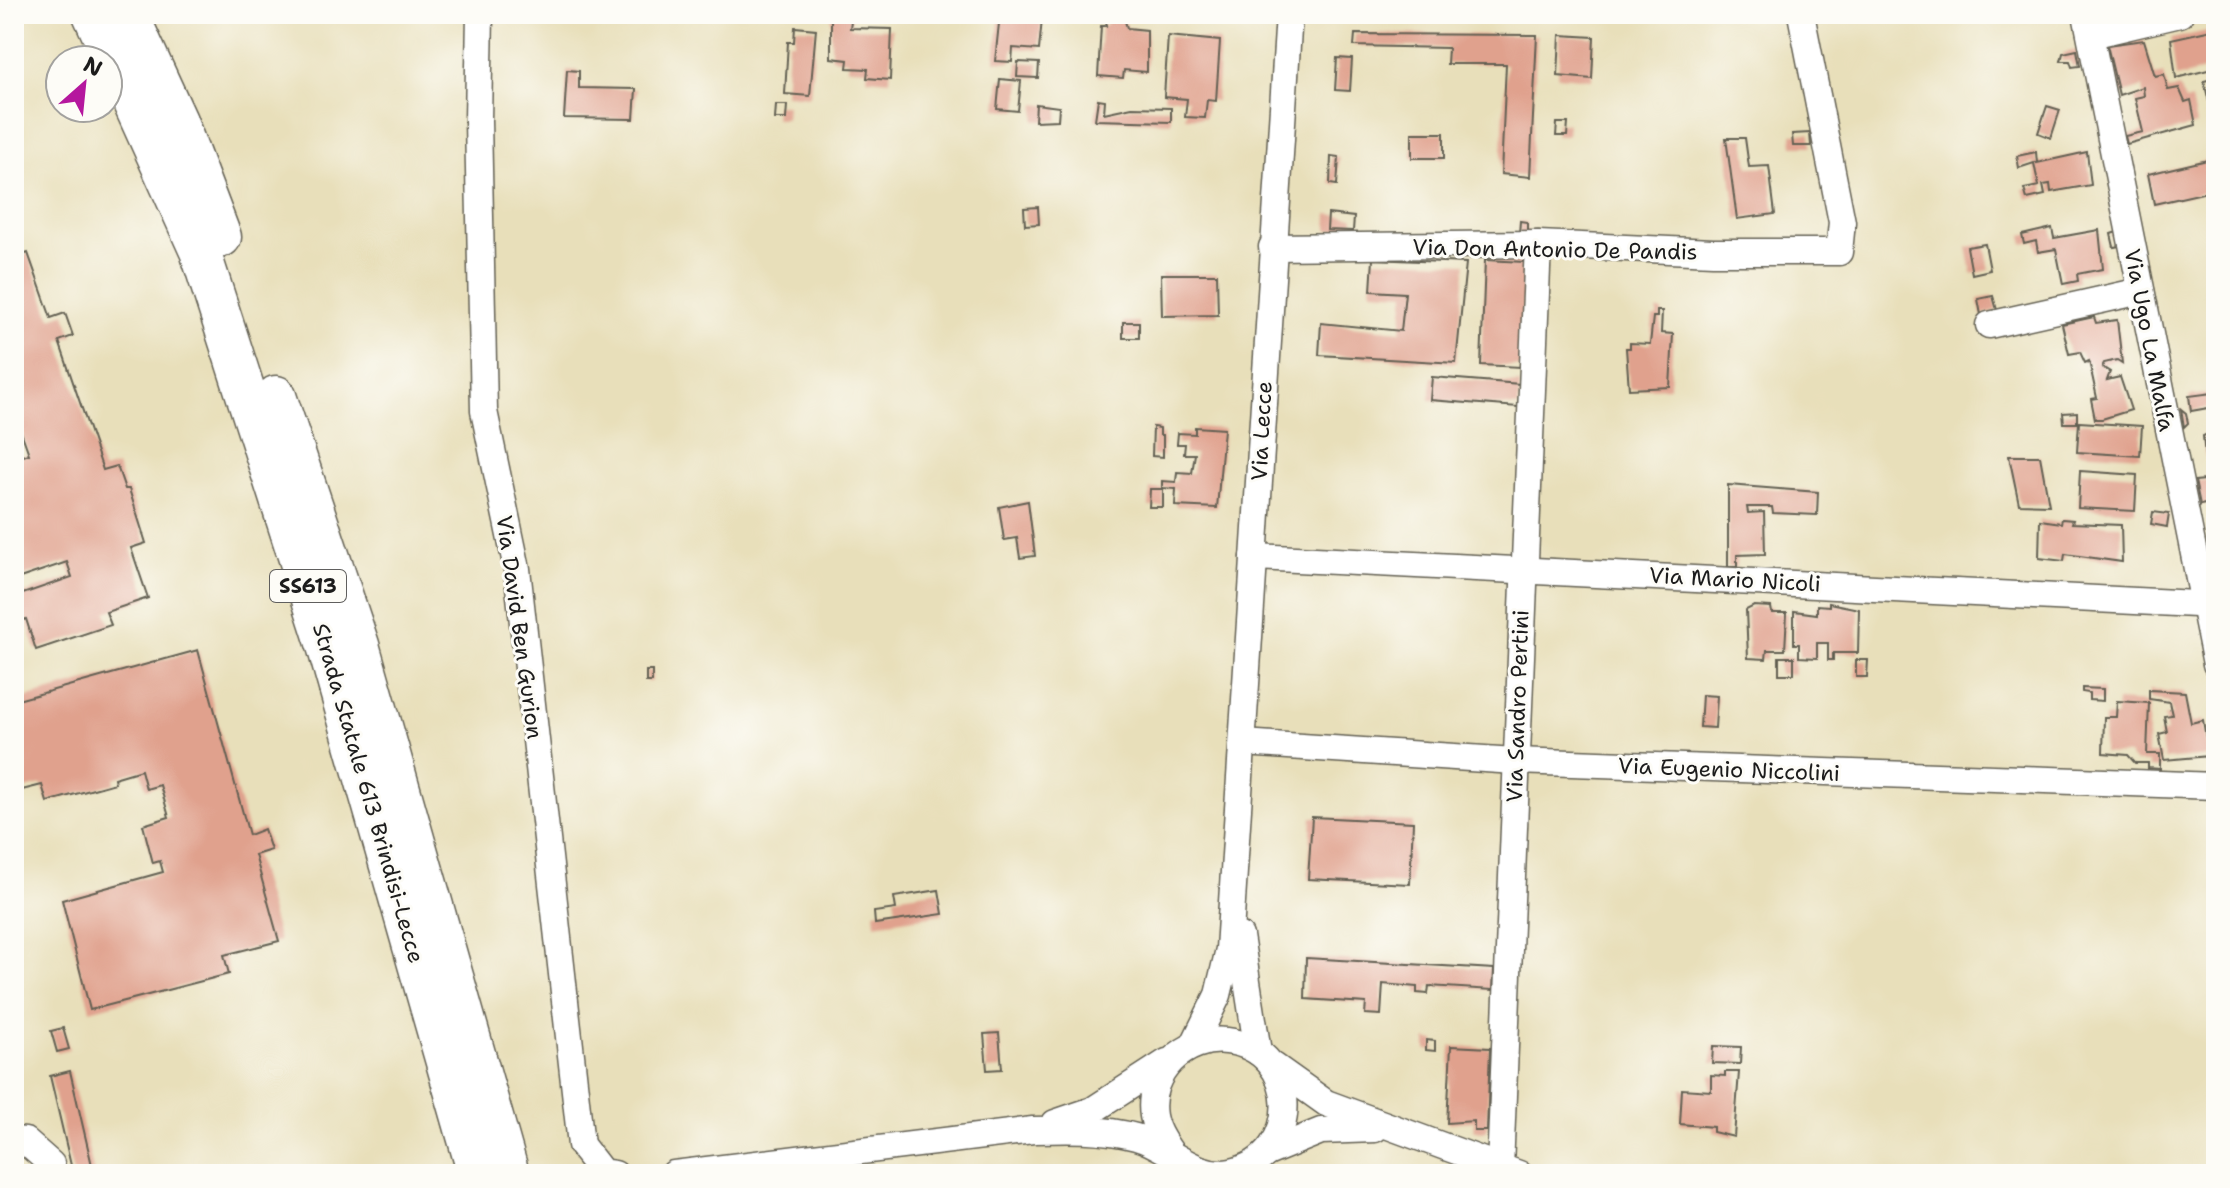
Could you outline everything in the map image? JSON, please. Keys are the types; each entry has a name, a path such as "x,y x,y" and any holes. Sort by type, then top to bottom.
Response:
{"highway":[{"name":"Strada Statale 613 Brindisi-Lecce","path":"93,14 200,251 328,649 478,1174"},
{"name":"Strada Statale 613 Brindisi-Lecce","path":"128,14 177,121 233,269 359,645 509,1174"}],"street":[{"name":"Via David Ben Gurion","path":"480,14 484,411 517,569 581,1145 602,1172 615,1174"},
{"name":"Via Lecce","path":"1184,1050 1225,973 1237,849 1272,247 1289,14"},
{"name":"Via Don Antonio De Pandis","path":"1272,247 1538,244 1713,252 1839,252 1842,222 1801,14"},
{"path":"2088,24 2180,14"},
{"name":"Via Ugo La Malfa","path":"2088,24 2141,291 2209,604 2216,664"},
{"name":"Via Sandro Pertini","path":"1509,1171 1515,761 1538,244"},
{"path":"1989,325 2141,291"},
{"name":"Via Mario Nicoli","path":"1254,557 2209,604"},
{"name":"Via Eugenio Niccolini","path":"1243,743 1515,761 2216,786"},
{"name":"Via Lecce","path":"1237,849 1242,955 1265,1058"},
{"path":"1033,1130 1093,1110 1184,1050 1216,1039 1238,1042 1326,1103 1509,1171"},
{"path":"1179,1164 1159,1136 1153,1115 1153,1094 1161,1073 1184,1050"},
{"path":"1253,1166 1279,1137 1285,1119 1286,1100 1281,1080 1265,1058"},
{"path":"674,1174 1033,1130 1105,1131 1154,1143 1179,1164 1208,1172 1228,1173 1253,1166 1306,1136 1344,1128 1370,1128 1421,1139"},
{"path":"14,1140 25,1141 51,1164 49,1174"}],"building":[{"path":"831,14 852,14 850,28 892,29 890,80 867,78 868,69 847,68 848,60 831,58"},
{"path":"1000,14 1042,19 1039,50 1013,48 1012,62 995,61"},
{"path":"1107,20 1125,21 1127,28 1147,30 1147,72 1124,70 1123,78 1098,76 1101,26 1106,26"},
{"path":"795,27 816,29 810,96 785,94 788,42 794,42"},
{"path":"2216,29 2216,68 2176,78 2171,39"},
{"path":"1355,34 1537,35 1530,177 1501,174 1506,64 1447,64 1448,48 1354,46"},
{"path":"1560,35 1594,37 1592,79 1558,76"},
{"path":"1168,36 1220,41 1216,101 1207,100 1205,118 1185,117 1187,99 1164,97"},
{"path":"2144,40 2155,76 2164,74 2168,90 2179,88 2185,102 2191,100 2196,125 2127,144 2125,136 2143,132 2135,98 2144,96 2143,87 2119,95 2107,45"},
{"path":"2077,50 2080,66 2072,67 2070,61 2061,61 2063,53"},
{"path":"1337,58 1352,59 1350,91 1335,90"},
{"path":"1018,62 1039,63 1038,78 1017,77"},
{"path":"567,70 579,71 579,88 636,89 634,119 564,118"},
{"path":"2216,78 2216,100 2209,102 2204,81"},
{"path":"1000,79 1021,81 1018,111 997,109"},
{"path":"1098,99 1105,100 1104,113 1132,107 1171,108 1171,122 1095,120"},
{"path":"1036,104 1059,107 1058,120 1035,121"},
{"path":"776,105 787,105 786,119 775,119"},
{"path":"2047,106 2060,110 2051,138 2038,133"},
{"path":"1557,123 1568,123 1567,136 1556,136"},
{"path":"1412,133 1444,133 1444,158 1412,158"},
{"path":"1810,133 1811,146 1793,146 1792,134"},
{"path":"1726,138 1745,138 1749,167 1769,166 1775,214 1737,219"},
{"path":"2036,152 2037,163 2087,152 2091,185 2051,192 2050,184 2043,185 2045,195 2027,199 2024,189 2039,186 2034,163 2019,168 2017,156"},
{"path":"1331,156 1339,157 1337,185 1330,184"},
{"path":"2216,158 2216,190 2154,204 2148,174"},
{"path":"1038,207 1039,224 1025,225 1024,208"},
{"path":"1328,214 1354,217 1353,231 1327,230"},
{"path":"1520,221 1527,222 1527,235 1519,234"},
{"path":"2052,228 2054,238 2099,230 2103,269 2077,274 2078,281 2063,284 2056,249 2038,252 2036,241 2024,244 2022,235"},
{"path":"2117,232 2120,246 2114,247 2111,234"},
{"path":"1985,244 1990,270 1972,274 1967,247"},
{"path":"28,253 51,318 65,313 73,336 59,341 103,470 117,466 125,489 129,489 146,543 131,548 148,598 106,612 111,625 36,650 26,619 14,623 14,597 72,577 67,562 14,580 14,459 29,454 14,412 14,258"},
{"path":"1373,259 1466,263 1456,363 1319,355 1321,323 1401,331 1405,293 1371,291"},
{"path":"1485,260 1525,262 1521,367 1481,365"},
{"path":"1161,274 1217,274 1218,315 1162,316"},
{"path":"1993,296 1997,310 1981,315 1978,299"},
{"path":"1657,311 1662,311 1661,333 1673,334 1670,387 1629,389 1626,348 1630,348 1630,343 1650,344 1653,317 1657,317"},
{"path":"2094,317 2096,323 2117,320 2122,363 2117,360 2104,363 2102,367 2110,372 2107,380 2120,377 2131,410 2102,419 2095,419 2091,399 2097,398 2089,361 2085,363 2080,352 2069,354 2062,324"},
{"path":"1123,322 1139,322 1139,338 1123,338"},
{"path":"1432,377 1520,384 1518,407 1430,400"},
{"path":"2212,393 2214,407 2191,411 2189,396"},
{"path":"2181,409 2186,413 2188,423 2184,427"},
{"path":"2077,412 2077,423 2064,423 2063,413"},
{"path":"2079,422 2142,426 2140,456 2077,452"},
{"path":"1153,427 1160,428 1160,435 1163,435 1163,457 1152,456"},
{"path":"1195,427 1224,429 1217,508 1175,506 1176,489 1162,488 1162,481 1176,482 1177,472 1192,473 1195,454 1184,454 1185,444 1177,444 1178,433 1195,434"},
{"path":"2216,430 2216,457 2205,456 2203,436"},
{"path":"2009,456 2040,456 2049,505 2019,504"},
{"path":"2080,471 2137,475 2135,511 2078,508"},
{"path":"2216,479 2216,502 2200,505 2195,481"},
{"path":"1728,485 1818,492 1817,515 1773,513 1772,507 1747,507 1748,513 1764,512 1765,554 1737,555 1737,567 1728,567"},
{"path":"1150,489 1163,489 1163,507 1149,507"},
{"path":"1028,501 1035,556 1020,558 1017,538 1004,540 999,507"},
{"path":"2153,512 2169,514 2167,527 2151,524"},
{"path":"2062,519 2073,520 2072,523 2121,525 2122,562 2065,554 2064,561 2039,558 2040,520 2061,523"},
{"path":"1829,603 1859,609 1858,653 1833,653 1833,660 1828,660 1828,643 1817,643 1817,658 1799,657 1799,644 1794,644 1794,611 1817,614 1817,605 1829,606"},
{"path":"1754,606 1771,607 1772,613 1787,613 1785,650 1767,650 1766,659 1748,658 1746,610"},
{"path":"198,650 249,835 264,829 271,850 255,855 279,941 224,955 229,974 90,1010 62,900 163,872 160,861 153,863 143,825 169,817 160,785 146,789 141,770 114,778 115,783 47,802 42,785 14,792 14,701"},
{"path":"1779,657 1794,657 1794,674 1779,674"},
{"path":"1856,660 1868,660 1867,677 1856,677"},
{"path":"646,671 652,671 652,682 646,682"},
{"path":"2082,688 2103,689 2103,701 2089,700 2089,693 2082,692"},
{"path":"2149,690 2185,692 2191,723 2203,720 2209,756 2164,760 2159,734 2167,732 2164,716 2172,715 2169,702 2149,699"},
{"path":"1702,695 1717,696 1715,728 1700,727"},
{"path":"2117,701 2149,703 2147,754 2160,754 2160,769 2148,768 2148,763 2135,763 2128,755 2103,753 2104,717 2116,717"},
{"path":"1312,817 1413,822 1410,884 1308,879"},
{"path":"939,890 943,914 875,924 874,912 896,909 894,897"},
{"path":"1306,958 1494,969 1493,990 1429,986 1428,994 1417,993 1417,987 1383,984 1381,1015 1365,1014 1366,1003 1305,999"},
{"path":"63,1028 69,1049 57,1052 51,1031"},
{"path":"999,1033 1002,1069 987,1070 984,1034"},
{"path":"1426,1040 1435,1041 1435,1051 1426,1050"},
{"path":"1451,1046 1490,1048 1487,1131 1474,1131 1474,1121 1447,1123"},
{"path":"1713,1046 1741,1047 1740,1064 1712,1063"},
{"path":"70,1071 94,1174 73,1174 50,1076"},
{"path":"1725,1072 1739,1072 1734,1137 1713,1132 1713,1127 1680,1124 1682,1089 1711,1091 1711,1075 1725,1076"}]}
